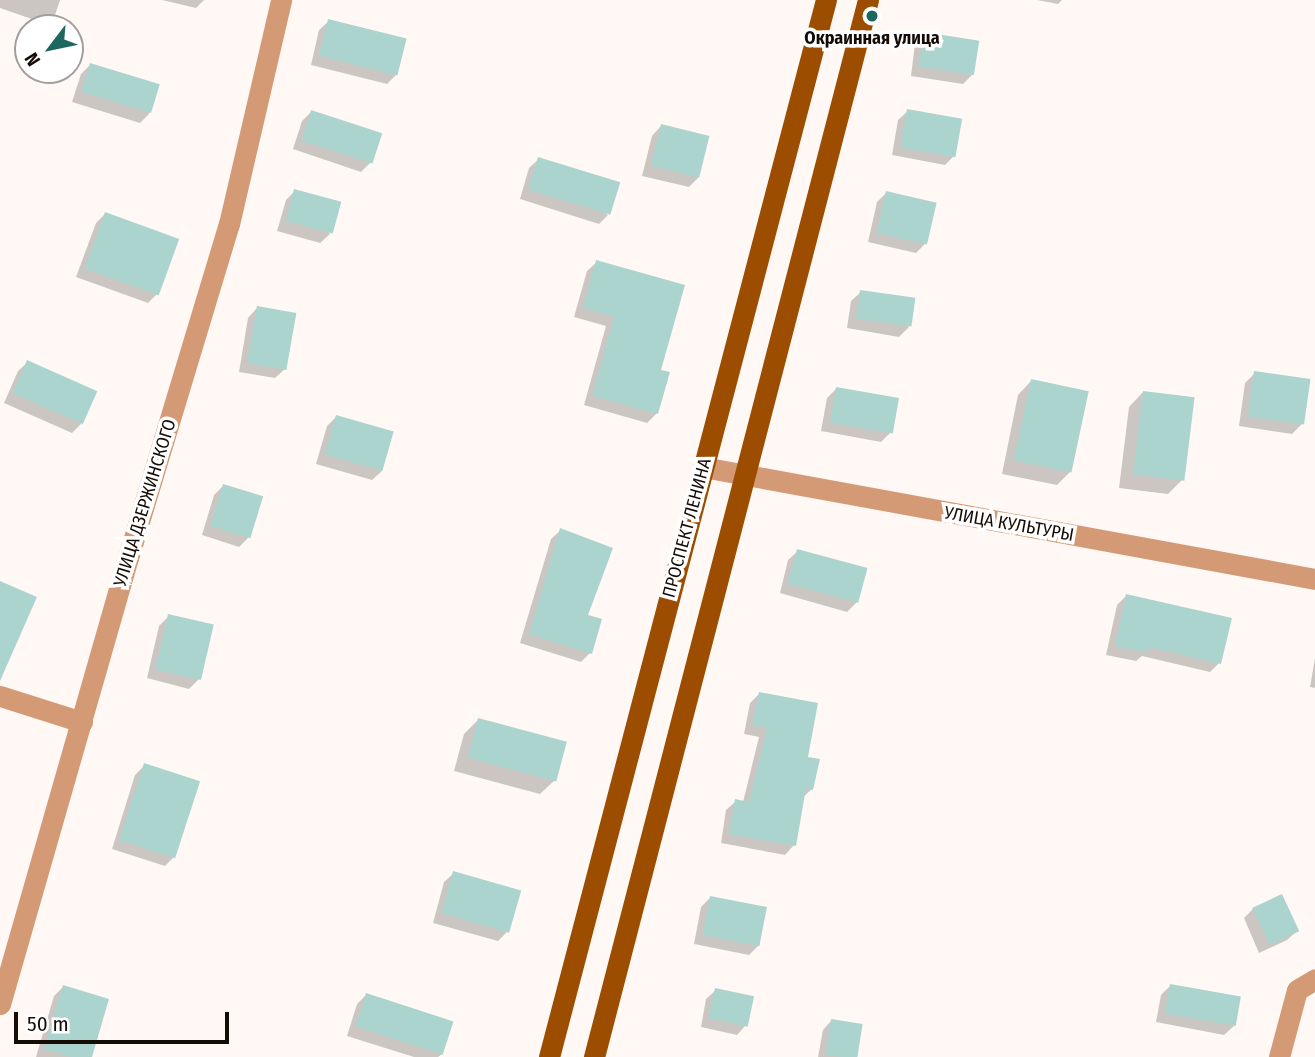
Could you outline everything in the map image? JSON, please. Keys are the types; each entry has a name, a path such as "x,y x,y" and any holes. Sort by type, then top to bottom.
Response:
{"main road":[{"name":"ПРОСПЕКТ ЛЕНИНА","path":"549,1057 826,0"},
{"path":"594,1057 868,0"}],"street":[{"name":"УЛИЦА ДЗЕРЖИНСКОГО","path":"0,1003 128,558 229,224 281,0"},
{"name":"УЛИЦА КУЛЬТУРЫ","path":"703,467 744,477 1315,579"},
{"path":"0,696 82,722"},
{"path":"1279,1057 1297,990 1315,979"}],"building":[{"path":"328,19 407,39 397,75 319,56"},
{"path":"924,32 979,41 974,75 919,67"},
{"path":"90,63 160,84 151,113 81,92"},
{"path":"907,109 962,119 955,157 900,147"},
{"path":"311,110 382,133 372,164 301,140"},
{"path":"661,124 710,136 699,178 651,166"},
{"path":"538,157 620,182 610,215 528,190"},
{"path":"294,189 341,202 333,234 285,221"},
{"path":"886,191 937,203 927,245 876,233"},
{"path":"105,212 179,239 159,295 84,268"},
{"path":"596,260 685,285 661,370 670,372 658,414 592,396 614,317 583,308"},
{"path":"860,290 915,298 911,327 856,319"},
{"path":"257,306 296,313 286,370 247,363"},
{"path":"27,360 97,391 83,424 12,393"},
{"path":"1254,371 1310,379 1304,424 1248,417"},
{"path":"1031,379 1089,391 1071,472 1014,460"},
{"path":"836,387 899,398 893,434 830,422"},
{"path":"1143,391 1195,397 1184,481 1133,474"},
{"path":"336,415 394,432 382,471 325,454"},
{"path":"223,484 263,496 250,538 210,526"},
{"path":"560,528 613,548 588,615 602,619 592,654 529,634"},
{"path":"797,549 868,568 858,603 788,584"},
{"path":"0,581 37,597 0,681"},
{"path":"1126,594 1232,618 1221,664 1149,647 1147,653 1115,646"},
{"path":"168,614 214,625 201,680 155,670"},
{"path":"759,692 818,703 808,757 820,759 813,790 806,788 796,846 729,834 735,799 749,802 767,728 752,725"},
{"path":"478,718 567,742 556,781 467,758"},
{"path":"144,763 200,781 175,858 119,840"},
{"path":"453,871 521,891 509,933 441,913"},
{"path":"1282,894 1299,931 1269,945 1252,908"},
{"path":"710,896 767,907 759,946 702,935"},
{"path":"1170,984 1241,997 1236,1026 1165,1014"},
{"path":"63,985 109,999 92,1057 71,1057 44,1049"},
{"path":"715,988 754,996 748,1027 709,1018"},
{"path":"366,993 453,1021 443,1055 355,1026"},
{"path":"831,1019 863,1024 857,1057 825,1055"}],"place":[{"name":"Окраинная улица","path":"872,16"}]}
